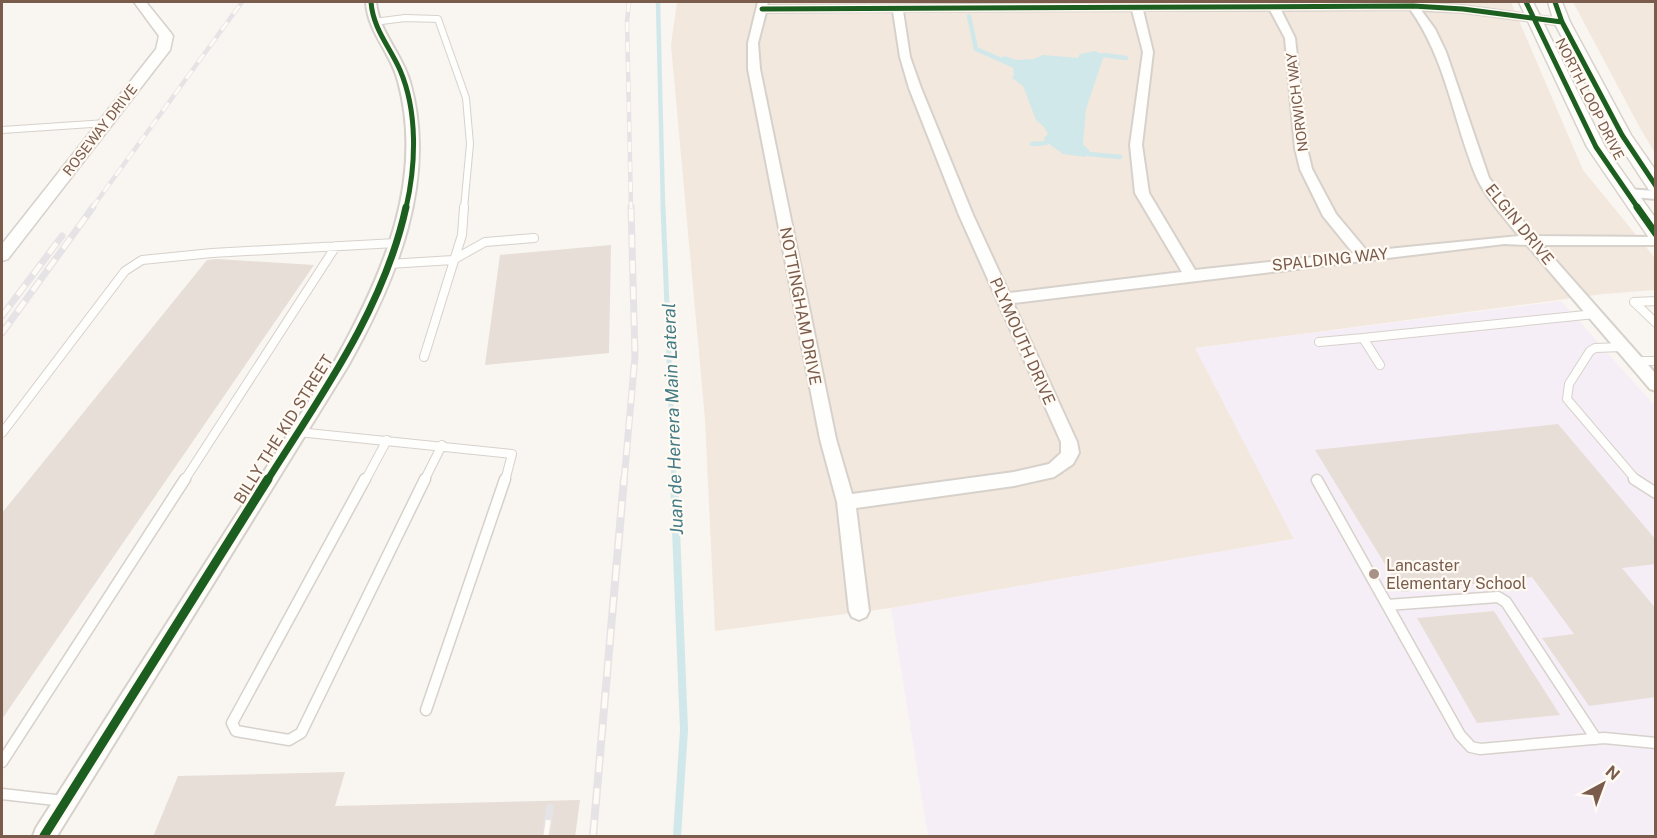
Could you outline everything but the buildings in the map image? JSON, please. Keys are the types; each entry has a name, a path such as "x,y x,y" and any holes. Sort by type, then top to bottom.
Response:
{"main road":[{"name":"NORTH LOOP DRIVE","path":"1555,2 1562,22 1622,135 1656,186"},
{"name":"NORTH LOOP DRIVE","path":"1530,10 1596,147 1656,234"}],"street":[{"name":"ROSEWAY DRIVE","path":"2,255 152,64 165,43 166,36 160,26 140,2"},
{"name":"BILLY THE KID STREET","path":"44,837 373,309 409,200 412,180 413,118 404,78 374,22 371,2"},
{"path":"762,5 898,9 1413,6 1530,10 1562,22"},
{"name":"NOTTINGHAM DRIVE","path":"762,5 753,44 754,69 828,439 846,502 859,611"},
{"name":"ELGIN DRIVE","path":"1413,6 1430,29 1441,52 1483,178 1516,223 1655,384"},
{"name":"NORWICH WAY","path":"1274,7 1290,38 1306,169 1330,216 1363,255"},
{"path":"1137,8 1148,52 1136,145 1142,193 1191,275"},
{"name":"PLYMOUTH DRIVE","path":"846,502 1014,479 1054,470 1067,459 1069,442 966,216 915,88 904,57 898,9"},
{"path":"1626,193 1656,195"},
{"name":"SPALDING WAY","path":"1005,299 1191,275 1504,240 1656,241"}],"lane":[{"path":"374,22 434,17 441,22 466,98 470,144 462,235 424,357"},
{"path":"2,130 106,123"},
{"path":"388,264 453,260 485,242 534,238"},
{"path":"2,433 124,271 142,260 212,253 396,243"},
{"path":"2,762 336,246"},
{"path":"1656,301 1634,302 1656,324"},
{"path":"1319,342 1595,314"},
{"path":"1363,338 1380,365"},
{"path":"1623,347 1595,348 1590,351 1569,384 1567,399 1632,478 1656,493"},
{"path":"1635,361 1656,361"},
{"path":"298,432 508,452 513,457 426,710"},
{"path":"387,440 232,723 236,731 289,740 301,733 442,445"},
{"path":"1317,480 1460,735 1471,747 1480,749 1596,739 1656,743"},
{"path":"1387,605 1498,597 1506,602 1596,739"},
{"path":"2,794 65,801"}],"shaded area":[{"path":"677,2 1511,2 1583,170 1655,258 1655,290 1603,294 1196,348 1294,539 891,608 715,631 705,419 671,45"},
{"path":"1573,2 1655,2 1655,153 1640,128"},
{"name":"Lancaster Elementary School","path":"1561,301 1655,406 1655,836 928,836 891,608 1294,539 1195,348"}],"water":[{"path":"1095,51 1104,55 1086,109 1083,144 1090,151 1085,157 1063,154 1045,141 1044,138 1048,134 1036,120 1023,86 1012,78 1013,68 998,61 1004,56 1017,60 1034,59 1043,55 1078,58 1080,54"}],"waterway":[{"name":"Juan de Herrera Main Lateral","path":"658,2 663,208"},
{"path":"969,16 976,49 999,59"},
{"path":"1104,55 1126,58"},
{"path":"1032,144 1046,143"},
{"path":"1089,154 1120,157"},
{"name":"Juan de Herrera Main Lateral","path":"663,207 674,481"},
{"name":"Juan de Herrera Main Lateral","path":"674,479 684,730 677,836"}],"railway":[{"path":"92,208 242,2"},
{"path":"629,2 627,21 631,208"},
{"path":"2,333 93,207"},
{"path":"624,481 635,356 631,207"},
{"path":"2,316 62,236"},
{"path":"593,836 624,479"},
{"path":"546,836 550,808"}],"cycle path":[{"path":"44,836 342,362 360,330 390,262 402,227 410,191 413,155 412,118 404,81 375,23 371,2"},
{"path":"1526,2 1596,147 1656,234"},
{"path":"1555,2 1562,22 1622,135 1656,186"},
{"path":"762,9 1413,6 1463,9 1562,22"}],"place":[{"name":"Lancaster Elementary School","path":"1374,574"}]}
